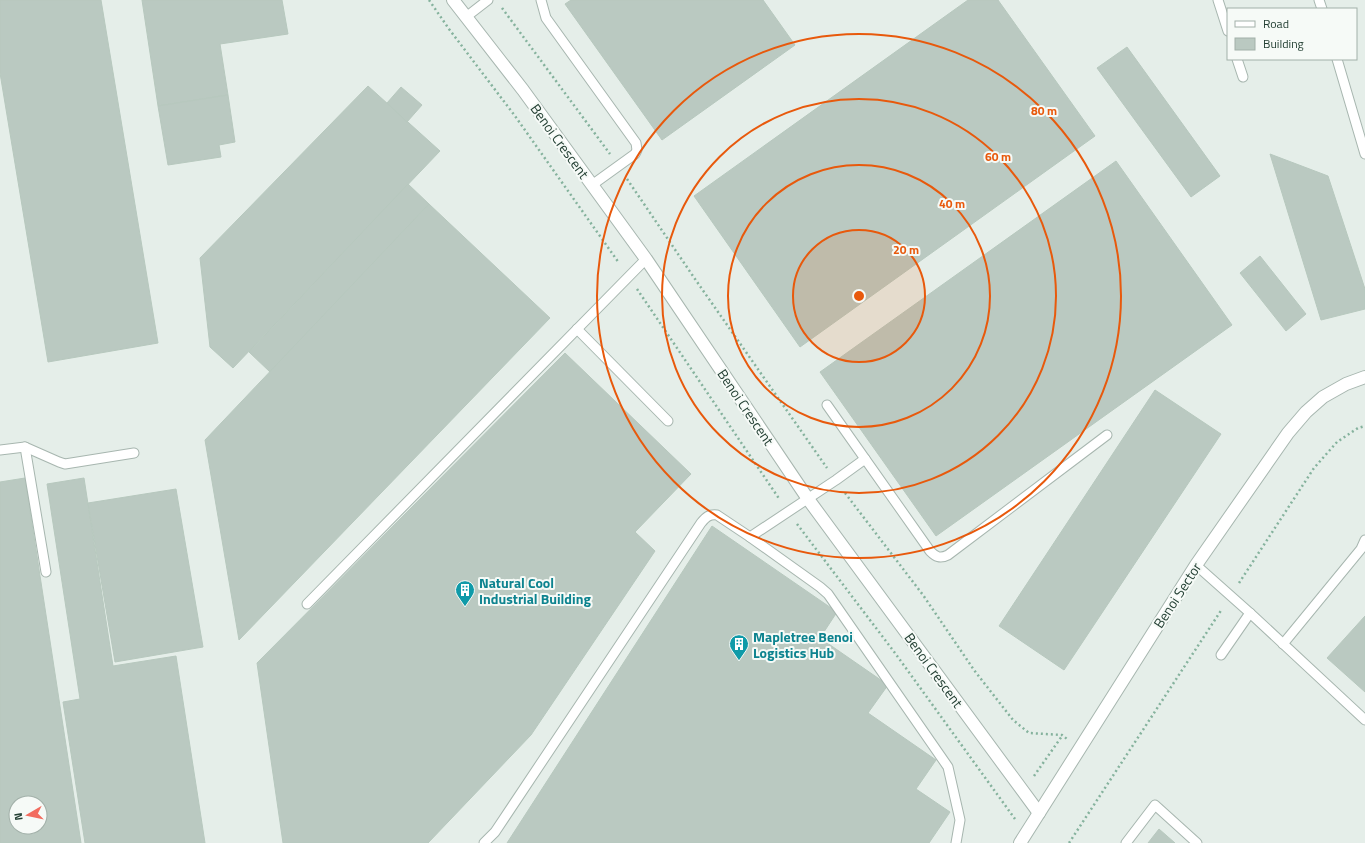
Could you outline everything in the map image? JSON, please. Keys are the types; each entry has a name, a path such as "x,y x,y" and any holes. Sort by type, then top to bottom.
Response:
{"street":[{"name":"Benoi Crescent","path":"453,0 526,95 646,259 808,498 1039,813"},
{"name":"Benoi Sector","path":"1023,838 1196,565 1288,433 1306,412 1323,397 1346,384 1365,377"}],"lane":[{"path":"466,17 488,0"},
{"path":"541,0 546,18 636,143 637,150 635,154 592,185"},
{"path":"1218,0 1227,28"},
{"path":"1237,60 1243,77"},
{"path":"1337,60 1365,154"},
{"path":"307,604 646,259"},
{"path":"577,329 668,421"},
{"path":"826,405 930,551 935,556 942,558 948,555 1107,434"},
{"path":"0,450 25,447 65,464 134,453"},
{"path":"25,447 46,572"},
{"path":"750,537 865,460"},
{"path":"484,843 494,832 706,517 711,514 717,515 750,537 828,594 948,767 960,820 956,843"},
{"path":"1282,644 1361,549 1365,540"},
{"path":"1196,565 1365,720"},
{"path":"1221,655 1250,614"},
{"path":"1126,843 1155,805 1197,843"}],"path":[{"path":"429,0 449,29 515,116 629,277 788,512 895,653 1008,810 1023,838"},
{"path":"500,6 619,166 695,279 836,480 923,595 974,670 1013,720 1029,734 1062,735 1080,748"},
{"path":"1069,843 1314,468 1336,442 1358,428 1365,426"},
{"path":"1008,810 1062,735"}],"building":[{"path":"0,0 101,0 158,343 48,362 0,73"},
{"path":"142,0 282,0 288,34 220,44 228,95 158,106"},
{"path":"571,0 763,0 795,45 662,140 565,4"},
{"path":"968,0 998,0 1095,136 800,347 694,196"},
{"path":"1127,47 1220,176 1191,197 1097,68"},
{"path":"368,86 440,151 233,368 210,347 200,258"},
{"path":"401,87 422,105 407,122 387,103"},
{"path":"228,95 235,142 219,145 221,157 168,165 158,106"},
{"path":"1270,154 1328,176 1365,289 1365,309 1321,320"},
{"path":"1116,161 1232,325 936,536 820,372"},
{"path":"408,184 429,204 270,372 249,352"},
{"path":"429,204 550,318 239,640 205,440"},
{"path":"1260,256 1306,314 1286,331 1240,273"},
{"name":"Natural Cool Industrial Building","path":"565,353 691,474 635,532 655,551 531,735 428,843 283,843 257,663"},
{"path":"1155,390 1221,434 1064,670 999,626"},
{"path":"25,478 81,843 0,843 0,482"},
{"path":"84,478 113,666 176,656 205,843 85,843 63,702 80,699 47,484"},
{"path":"176,489 203,647 115,662 88,503"},
{"name":"Mapletree Benoi Logistics Hub","path":"712,526 837,612 820,638 888,685 868,713 936,760 916,789 950,812 929,843 507,843"},
{"path":"1365,616 1365,692 1327,658"},
{"path":"1159,829 1175,843 1148,843"}],"place":[{"name":"Natural Cool Industrial Building","path":"465,607"},
{"name":"Mapletree Benoi Logistics Hub","path":"739,661"}]}
